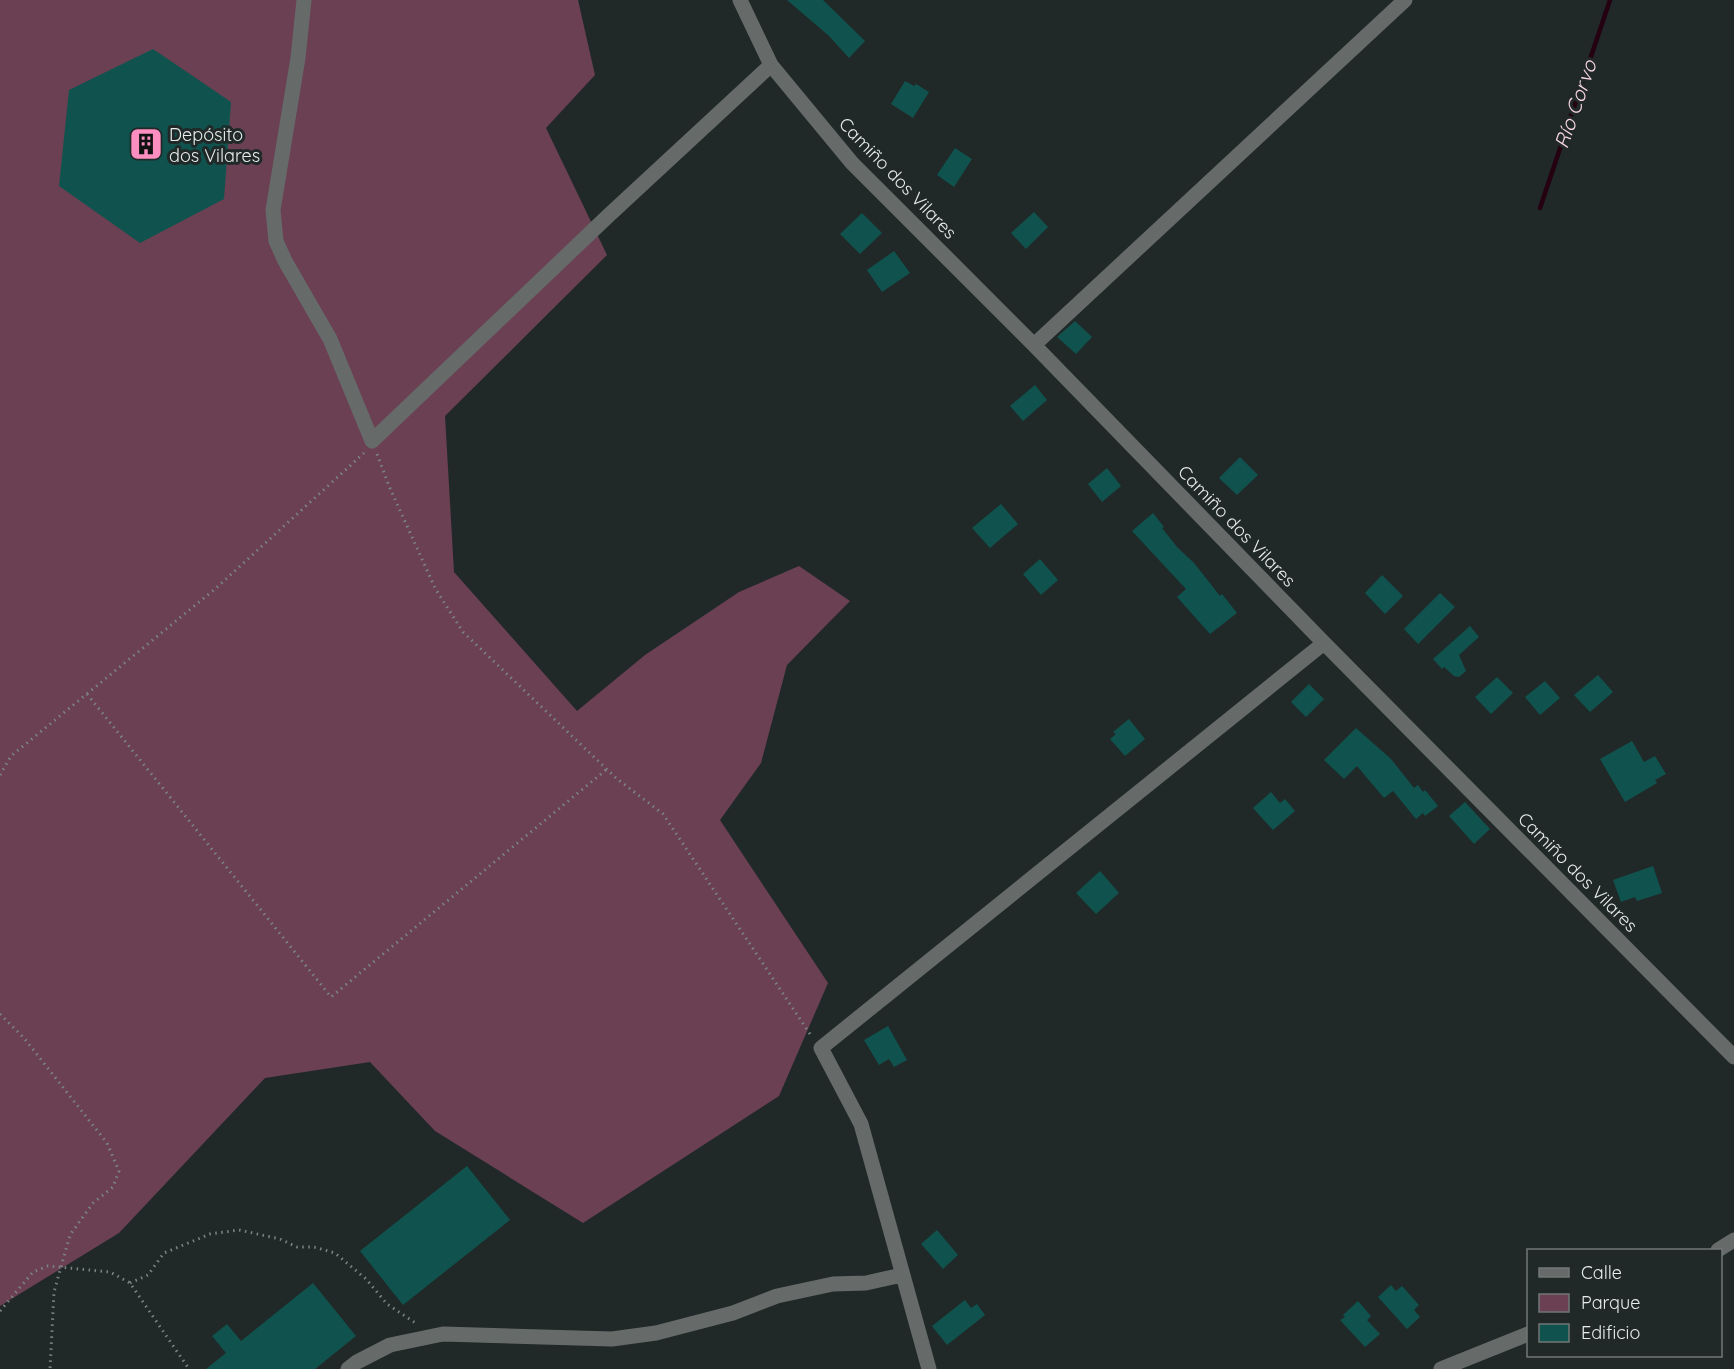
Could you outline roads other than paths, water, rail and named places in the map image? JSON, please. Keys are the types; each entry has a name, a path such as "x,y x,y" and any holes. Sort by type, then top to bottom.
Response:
{"street":[{"path":"304,0 298,58 273,210 276,241 330,339 372,441 608,216 771,66"},
{"name":"Camiño dos Vilares","path":"740,0 771,66 852,163 1734,1057"},
{"path":"1034,345 1405,0"},
{"path":"929,1369 861,1124 821,1048 1324,643"},
{"path":"1721,1249 1734,1240"},
{"path":"348,1369 357,1362 390,1346 443,1334 612,1339 656,1333 733,1313 777,1296 833,1284 866,1283 902,1275"},
{"path":"1441,1369 1527,1334"}],"waterway":[{"name":"Río Corvo","path":"1540,208 1610,0"}],"place":[{"name":"Depósito dos Vilares","path":"146,144"}]}
